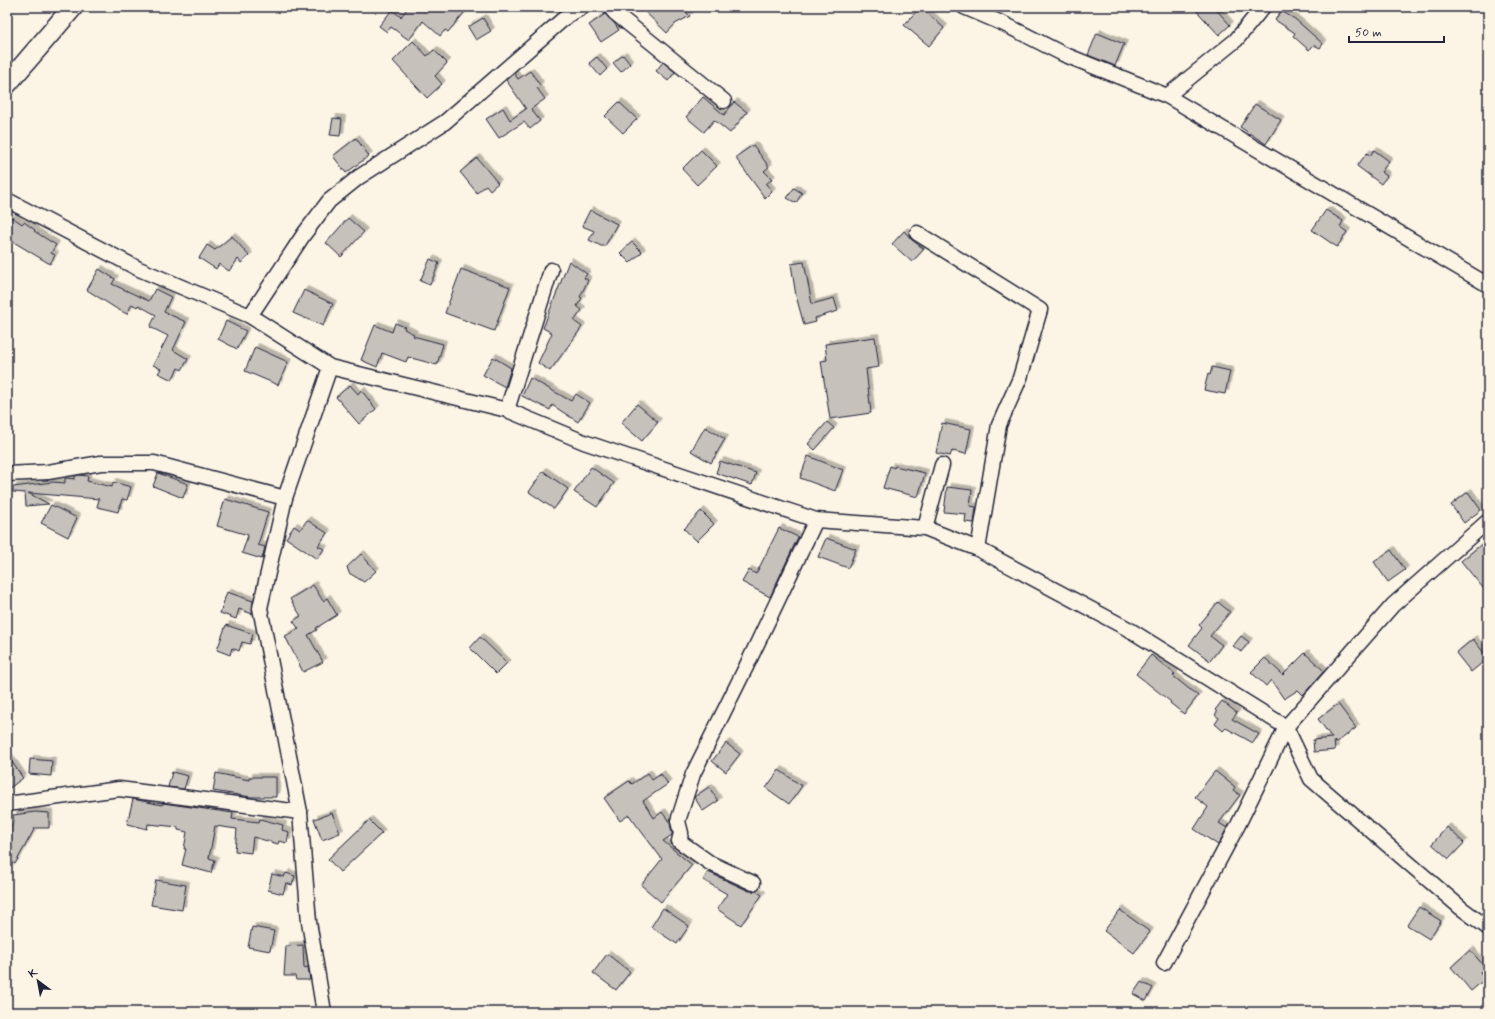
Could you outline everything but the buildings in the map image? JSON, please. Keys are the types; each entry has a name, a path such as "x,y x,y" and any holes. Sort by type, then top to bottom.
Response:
{"street":[{"path":"7,84 73,7"},
{"path":"250,316 304,234 329,201 359,177 445,122 568,15 583,7"},
{"path":"610,7 615,13 724,102"},
{"path":"964,7 1004,24 1063,54 1167,96 1488,285"},
{"path":"1167,96 1236,40 1263,7"},
{"path":"7,200 139,269 250,316 330,367 507,410 584,442 816,520 925,528 978,549 1130,630 1286,727 1311,779 1460,908 1488,928"},
{"path":"917,233 1040,310 1020,378 999,425 978,549"},
{"path":"507,410 551,270"},
{"path":"324,1012 309,922 300,812 260,608 285,498 330,367"},
{"path":"7,474 48,472 101,463 154,463 285,498"},
{"path":"925,528 942,465"},
{"path":"753,883 710,863 679,841 680,833 678,821 693,774 816,520"},
{"path":"1164,963 1238,824 1286,727 1393,605 1488,521"},
{"path":"7,804 119,789 300,812"}]}
